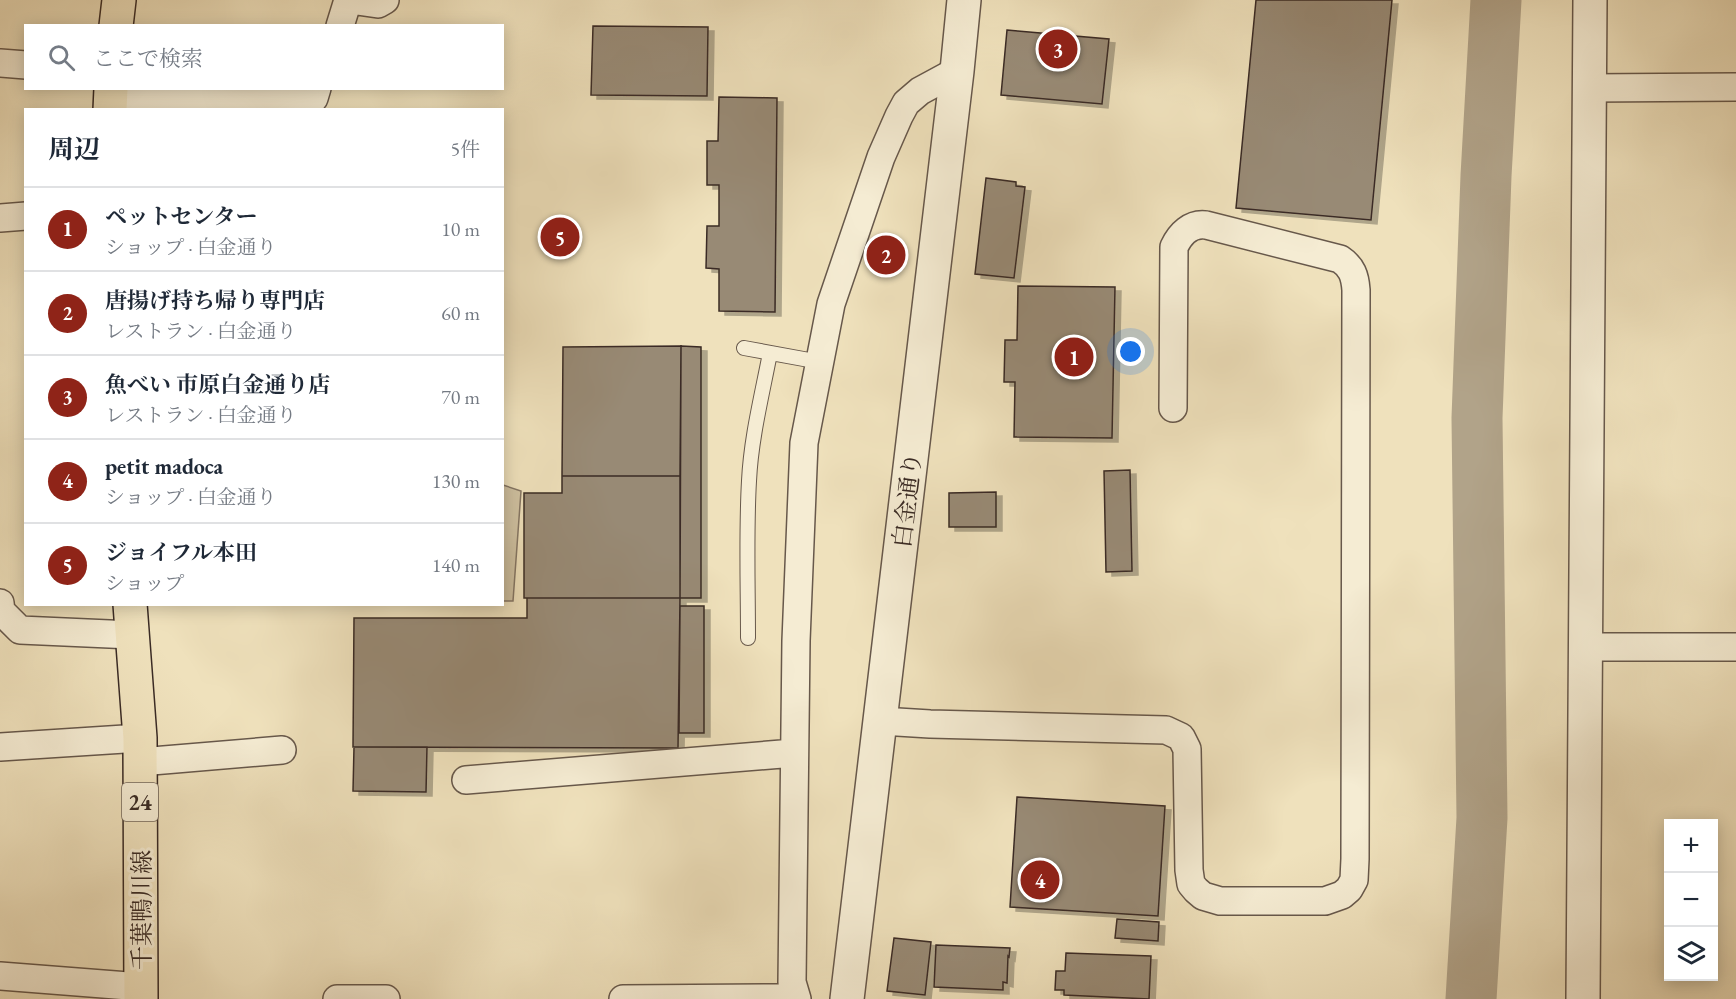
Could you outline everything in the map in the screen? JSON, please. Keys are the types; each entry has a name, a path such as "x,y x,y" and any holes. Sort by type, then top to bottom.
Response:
{"main road":[{"path":"117,24 119,0"},
{"name":"千葉鴨川線","path":"131,620 140,750 141,993"}],"street":[{"path":"340,24 349,0 378,4 385,0"},
{"name":"白金通り","path":"847,999 964,0"},
{"path":"1583,999 1590,0"},
{"path":"0,63 24,65"},
{"path":"796,999 792,982 794,753 804,443 831,304 881,157 906,104 920,91 957,71"},
{"path":"1590,88 1736,87"},
{"path":"110,99 308,100 314,98 317,90"},
{"path":"0,218 24,216"},
{"path":"880,721 1167,730 1181,737 1187,749 1189,870 1191,884 1196,890 1203,896 1220,901 1325,901 1342,896 1349,889 1354,880 1355,859 1356,290 1354,275 1347,264 1340,259 1206,225 1199,224 1191,227 1177,239 1174,247 1173,408"},
{"path":"0,603 1,611 20,630 131,620"},
{"path":"1587,647 1736,647"},
{"path":"0,747 282,750"},
{"path":"466,780 794,753"},
{"path":"0,976 141,993"},
{"path":"337,999 386,999"},
{"path":"623,999 789,999"}],"lane":[{"path":"744,348 820,362"},
{"path":"748,638 749,479 753,439 770,353"}],"shaded area":[{"path":"504,485 521,491 513,601 504,601"}],"building":[{"path":"1256,0 1392,0 1371,220 1236,208"},
{"path":"593,26 708,27 707,96 591,95"},
{"path":"1007,30 1109,39 1102,104 1001,95"},
{"path":"719,97 777,98 775,312 719,311 719,269 706,268 707,226 719,226 719,185 707,185 707,141 718,141"},
{"path":"986,178 1016,182 1016,186 1025,187 1014,278 975,274"},
{"path":"1018,286 1115,287 1112,438 1014,437 1015,382 1004,382 1005,340 1017,340"},
{"path":"681,346 701,347 701,598 680,598"},
{"path":"681,346 680,476 562,476 563,347"},
{"path":"1130,470 1132,571 1106,572 1104,471"},
{"path":"562,476 680,476 680,598 524,598 524,493 562,493"},
{"path":"996,492 996,527 949,527 949,493"},
{"path":"527,598 680,598 678,748 353,747 354,618 527,618"},
{"path":"680,606 704,606 704,733 679,733"},
{"path":"354,747 427,747 426,792 353,791"},
{"path":"1017,797 1165,806 1158,916 1010,907"},
{"path":"1117,919 1159,922 1158,941 1115,938"},
{"path":"894,938 931,942 925,995 887,991"},
{"path":"936,945 1010,948 1007,983 1003,982 1003,990 934,987"},
{"path":"1066,953 1151,956 1149,999 1064,995 1064,990 1055,990 1056,971 1065,971"}],"waterway":[{"path":"1471,999 1482,818 1477,418 1486,176 1496,0"}],"place":[{"name":"魚べい 市原白金通り店","path":"1058,49"},
{"name":"ジョイフル本田","path":"560,237"},
{"name":"唐揚げ持ち帰り専門店","path":"886,255"},
{"name":"ペットセンター","path":"1074,357"},
{"name":"petit madoca","path":"1040,880"}]}
